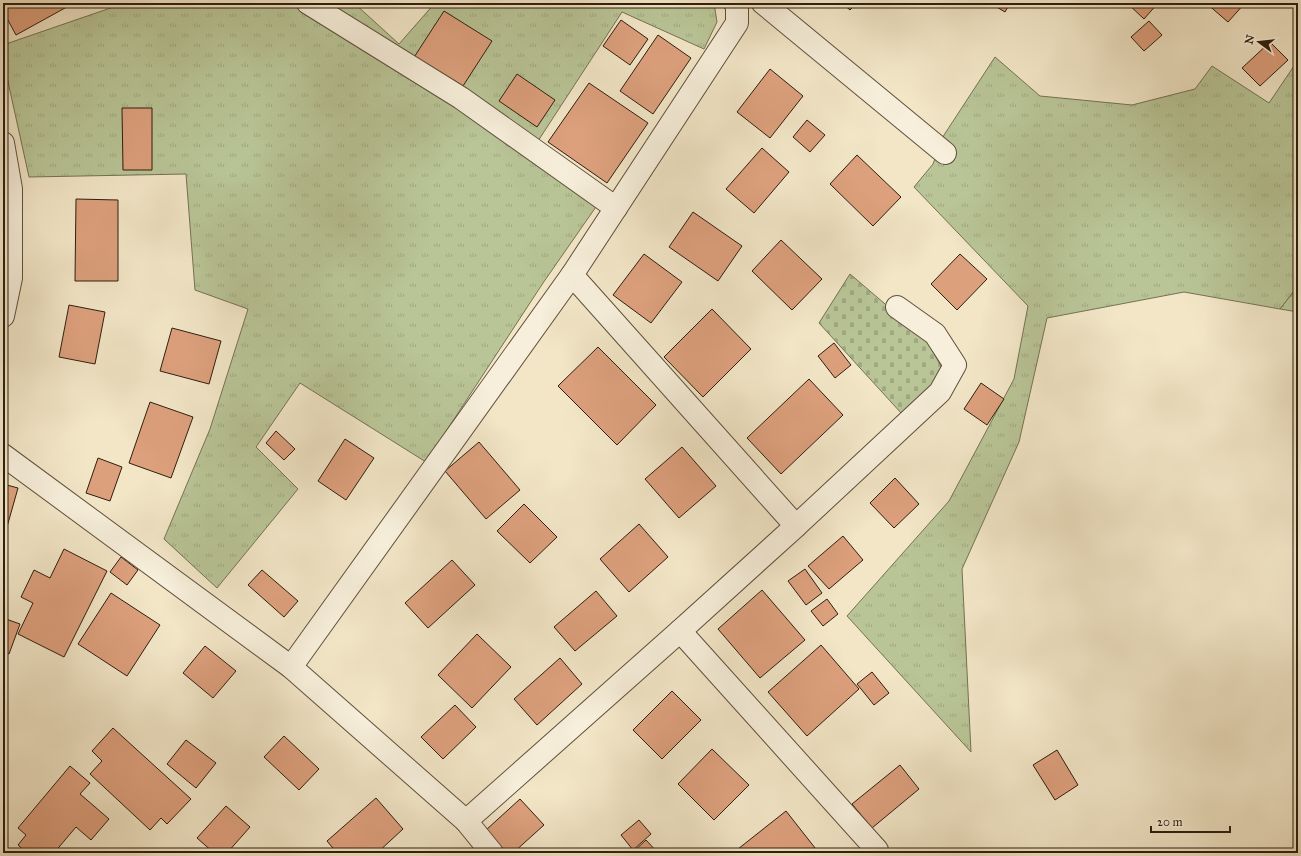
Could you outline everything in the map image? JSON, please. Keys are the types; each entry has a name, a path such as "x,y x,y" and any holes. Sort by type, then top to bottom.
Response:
{"street":[{"path":"308,3 461,98 616,208"},
{"path":"764,3 945,153"},
{"path":"291,667 572,275 736,23 738,4"},
{"path":"3,143 11,189 11,278 3,316"},
{"path":"572,275 796,526"},
{"path":"466,821 680,631 796,526 940,392 955,365 935,334 897,307"},
{"path":"3,455 291,667 466,821 492,853"},
{"path":"680,631 877,850 874,853"}],"green space":[{"path":"125,3 354,3 399,44 435,3 714,3 717,22 704,49 622,12 538,141 607,191 543,283 426,462 300,383 256,447 298,489 217,588 164,539 210,429 248,309 195,290 186,174 29,177 3,59 3,45"},
{"path":"995,57 1040,96 1132,105 1195,89 1212,66 1269,103 1298,60 1298,286 1280,309 1184,292 1047,318 1019,442 962,569 971,752 847,616 949,501 1014,379 1028,306 914,187 933,164 944,135"},
{"path":"850,274 926,339 942,368 931,387 902,414 819,323"},
{"path":"1298,286 1298,312 1280,309"}],"building":[{"path":"3,3 74,3 16,35 3,11"},
{"path":"842,3 857,3 850,10"},
{"path":"990,3 1010,3 1005,12"},
{"path":"1127,3 1158,3 1144,19"},
{"path":"1206,3 1245,3 1228,22"},
{"path":"444,11 492,41 463,86 442,73 436,82 409,65"},
{"path":"621,20 648,39 630,65 603,46"},
{"path":"1149,21 1162,35 1144,51 1131,37"},
{"path":"658,35 691,58 653,114 620,91"},
{"path":"1270,42 1288,60 1260,86 1242,68"},
{"path":"770,69 803,96 770,138 737,112"},
{"path":"517,74 555,100 537,127 499,101"},
{"path":"589,83 648,123 607,183 548,142"},
{"path":"122,108 152,108 152,170 123,170"},
{"path":"807,120 825,135 810,152 793,137"},
{"path":"762,148 789,172 754,213 726,189"},
{"path":"857,155 901,197 873,226 830,184"},
{"path":"76,199 118,200 118,281 75,281"},
{"path":"693,212 742,246 718,281 669,247"},
{"path":"781,240 822,279 792,310 752,271"},
{"path":"644,254 682,282 651,323 613,295"},
{"path":"960,254 987,279 957,310 931,284"},
{"path":"69,305 105,312 95,364 59,357"},
{"path":"712,309 751,349 703,397 664,357"},
{"path":"172,328 221,341 209,384 160,371"},
{"path":"834,343 851,365 835,378 818,356"},
{"path":"598,347 656,405 617,445 558,386"},
{"path":"809,379 843,415 781,474 747,438"},
{"path":"981,383 1004,399 987,425 964,409"},
{"path":"150,402 193,417 171,478 129,463"},
{"path":"276,431 295,449 284,460 266,443"},
{"path":"345,439 374,458 346,500 318,481"},
{"path":"479,442 520,490 486,519 445,471"},
{"path":"682,447 716,486 679,518 645,479"},
{"path":"98,458 122,467 110,501 86,493"},
{"path":"895,478 919,504 894,528 870,503"},
{"path":"3,484 18,488 3,541"},
{"path":"524,504 557,537 530,563 497,531"},
{"path":"639,524 668,557 629,592 600,559"},
{"path":"843,536 863,560 829,589 808,566"},
{"path":"64,549 107,571 64,657 18,634 33,603 21,597 34,570 50,578"},
{"path":"121,557 138,570 127,585 110,572"},
{"path":"452,560 475,585 428,628 405,603"},
{"path":"805,569 822,593 806,605 788,581"},
{"path":"262,570 298,601 284,617 248,585"},
{"path":"762,590 805,640 760,678 718,629"},
{"path":"596,591 617,616 575,651 554,627"},
{"path":"111,593 160,625 127,676 78,644"},
{"path":"827,599 838,614 823,626 811,611"},
{"path":"3,618 20,624 9,654 3,652"},
{"path":"477,634 511,667 472,708 438,675"},
{"path":"821,645 859,689 807,736 768,692"},
{"path":"205,646 236,671 213,698 183,673"},
{"path":"560,658 582,684 537,725 514,699"},
{"path":"872,672 889,693 874,705 857,684"},
{"path":"672,691 701,720 662,759 633,730"},
{"path":"455,705 476,727 443,759 421,737"},
{"path":"113,728 191,799 167,824 161,818 150,830 90,774 102,761 92,751"},
{"path":"284,736 319,769 299,790 264,757"},
{"path":"186,740 216,763 196,788 167,764"},
{"path":"712,749 749,785 714,820 678,784"},
{"path":"1057,750 1078,785 1055,800 1033,765"},
{"path":"900,765 919,789 872,828 852,804"},
{"path":"70,766 90,783 80,794 109,819 91,840 76,827 54,853 27,853 18,845 26,835 18,828"},
{"path":"376,798 403,829 377,853 337,853 327,841"},
{"path":"520,799 544,825 513,853 507,853 486,830"},
{"path":"226,806 250,827 227,853 214,853 197,838"},
{"path":"786,811 819,853 741,853 738,849"},
{"path":"639,820 651,834 633,850 621,835"},
{"path":"646,840 658,853 632,853"}]}
